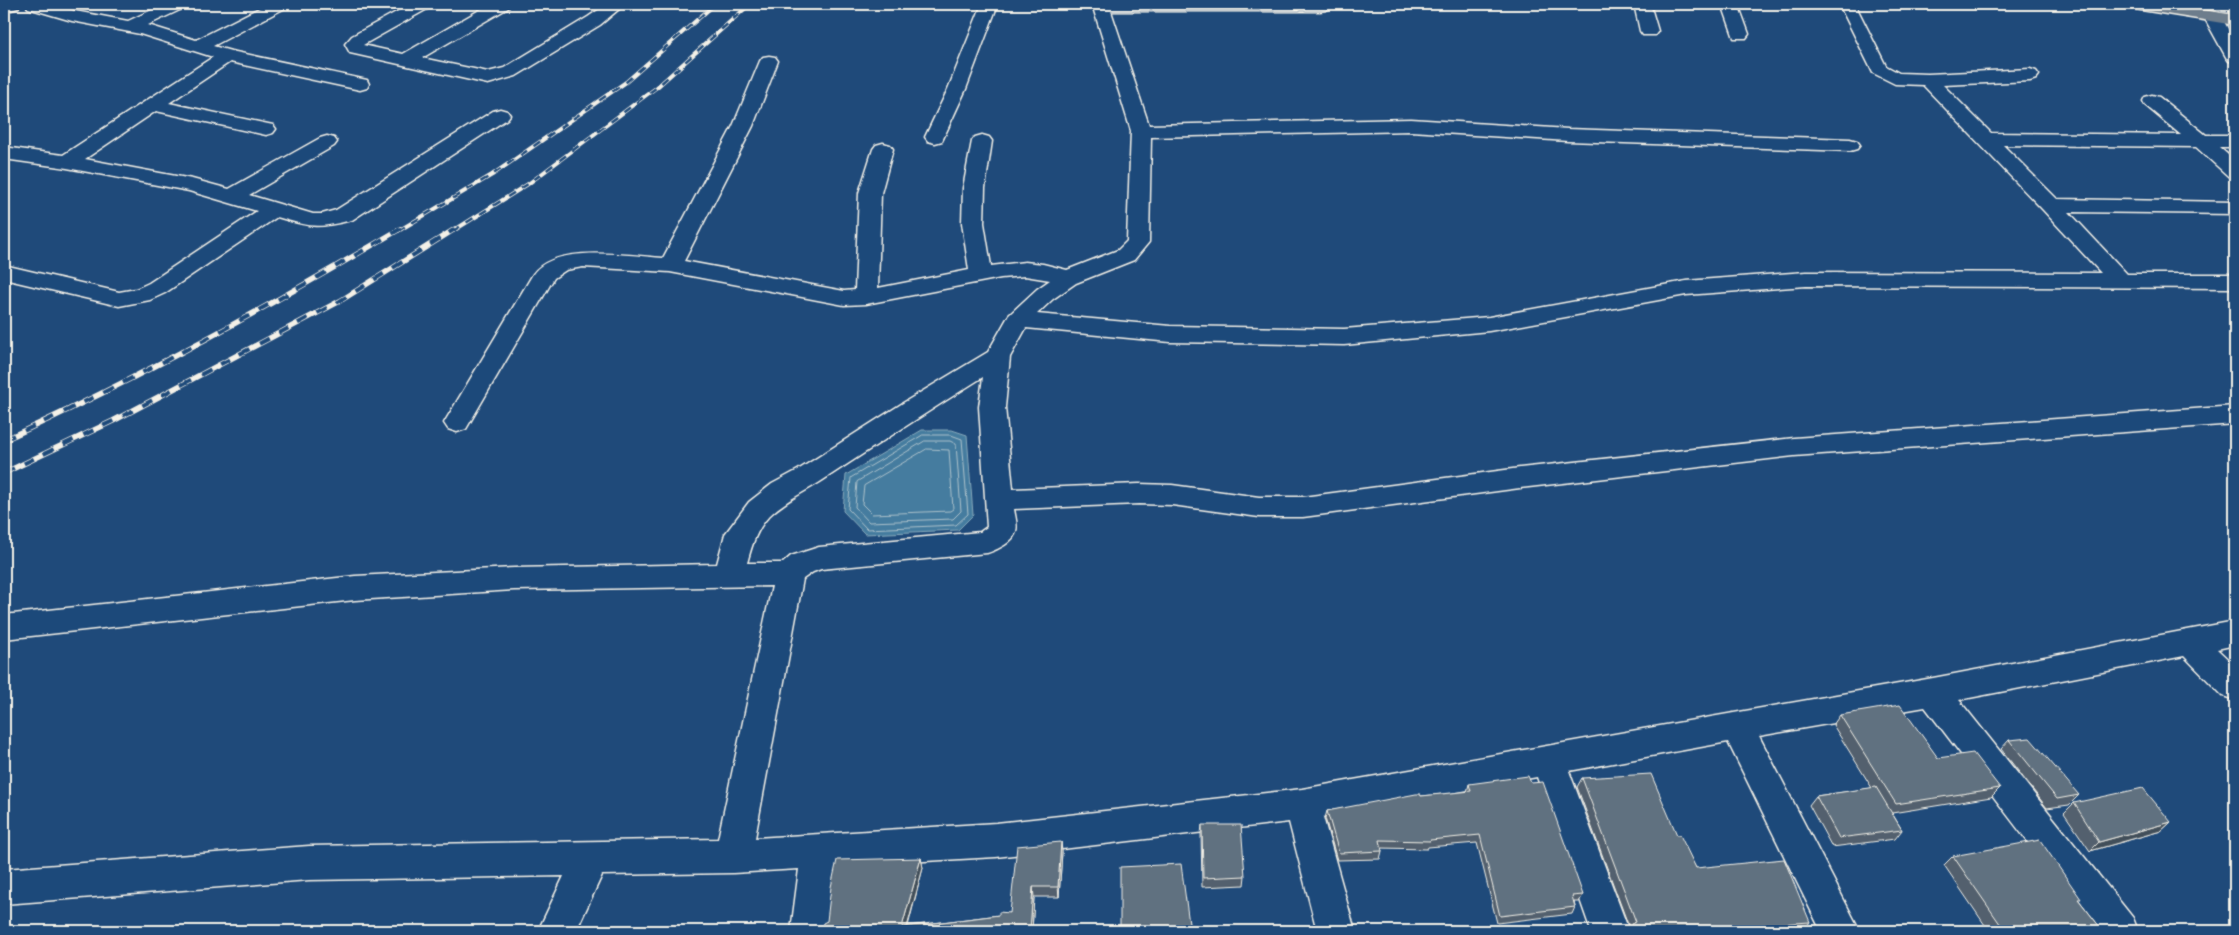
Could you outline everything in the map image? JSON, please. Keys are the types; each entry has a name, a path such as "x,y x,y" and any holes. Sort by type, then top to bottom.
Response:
{"highway":[{"path":"2135,4 2235,20"}],"street":[{"path":"4,7 12,4"},
{"path":"34,4 65,14 130,27 227,56 360,84"},
{"path":"130,27 178,4"},
{"path":"197,47 279,4"},
{"path":"423,4 358,40 354,44 356,49 480,77 498,76 510,72 594,21 617,4"},
{"path":"406,60 502,4"},
{"path":"935,137 957,89 990,4"},
{"path":"1642,4 1649,32"},
{"path":"1730,4 1740,34"},
{"path":"1847,4 1879,69 1895,78 1928,80 2030,75"},
{"path":"4,627 355,588 514,579 789,574 802,564 819,558 987,542 1002,531 992,407 998,357 1018,320 1045,294 1068,278 1126,255 1138,242 1141,131 1101,5 1320,6"},
{"path":"2213,17 2235,57"},
{"path":"68,162 227,56"},
{"path":"670,265 743,126 769,61"},
{"path":"1928,80 2051,205 2119,279"},
{"path":"2152,101 2235,172"},
{"path":"154,105 266,129"},
{"path":"4,154 68,162 192,185 311,220 322,221 344,215 500,115"},
{"path":"1141,131 1411,125 1568,135 1850,146"},
{"path":"1986,139 2235,141"},
{"path":"981,274 973,223 974,188 982,141"},
{"path":"232,196 327,142"},
{"path":"866,296 870,193 883,149"},
{"path":"2051,205 2235,208"},
{"path":"4,272 119,299 136,297 157,288 274,209"},
{"path":"457,423 545,274 559,265 583,260 670,265 844,298 866,296 981,274 1025,269 1043,271 1068,278"},
{"path":"1018,320 1170,334 1344,337 1488,324 1686,288 1747,282 1806,279 2235,281"},
{"path":"728,575 740,534 759,509 782,492 912,409 998,357"},
{"path":"1000,500 1139,494 1172,495 1259,507 1303,508 1520,478 1794,447 2235,415"},
{"path":"734,856 789,574"},
{"path":"4,887 308,864 734,856 996,840 1302,805 1933,692 2235,633"},
{"path":"2191,643 2235,687"},
{"path":"1933,692 2119,931"},
{"path":"1736,726 1841,931"},
{"path":"1548,760 1610,931"},
{"path":"1302,805 1336,931"},
{"path":"810,931 820,851"},
{"path":"557,931 591,859"}],"water":[{"path":"922,430 952,430 967,435 973,515 958,530 865,534 843,511 846,475"}],"building":[{"path":"1900,705 1938,758 1973,753 2000,788 1896,804 1840,715"},
{"path":"2030,738 2079,795 2057,799 2009,740"},
{"path":"1651,774 1677,835 1680,835 1696,868 1784,859 1810,922 1705,929 1706,931 1633,931 1631,924 1636,922 1582,778"},
{"path":"1528,776 1531,783 1543,782 1583,895 1572,896 1575,907 1500,916 1480,835 1430,841 1380,840 1382,851 1339,853 1327,811 1416,794 1421,796 1471,791 1469,784"},
{"path":"1876,787 1902,830 1839,838 1816,796"},
{"path":"2143,788 2171,822 2099,842 2074,803"},
{"path":"1202,825 1241,825 1245,876 1203,878"},
{"path":"2040,840 2081,899 2078,899 2103,931 2005,931 1953,856"},
{"path":"1061,842 1058,887 1033,887 1030,931 821,931 823,923 827,921 831,887 837,860 921,858 902,927 999,915 999,912 1010,913 1017,846"},
{"path":"1181,864 1190,931 1120,931 1120,867"}],"railway":[{"path":"398,231 492,175 626,82 715,4"},
{"path":"453,231 528,184 657,87 750,4"},
{"path":"4,440 105,392 205,340 400,229"},
{"path":"4,473 113,421 340,301 455,229"}]}
